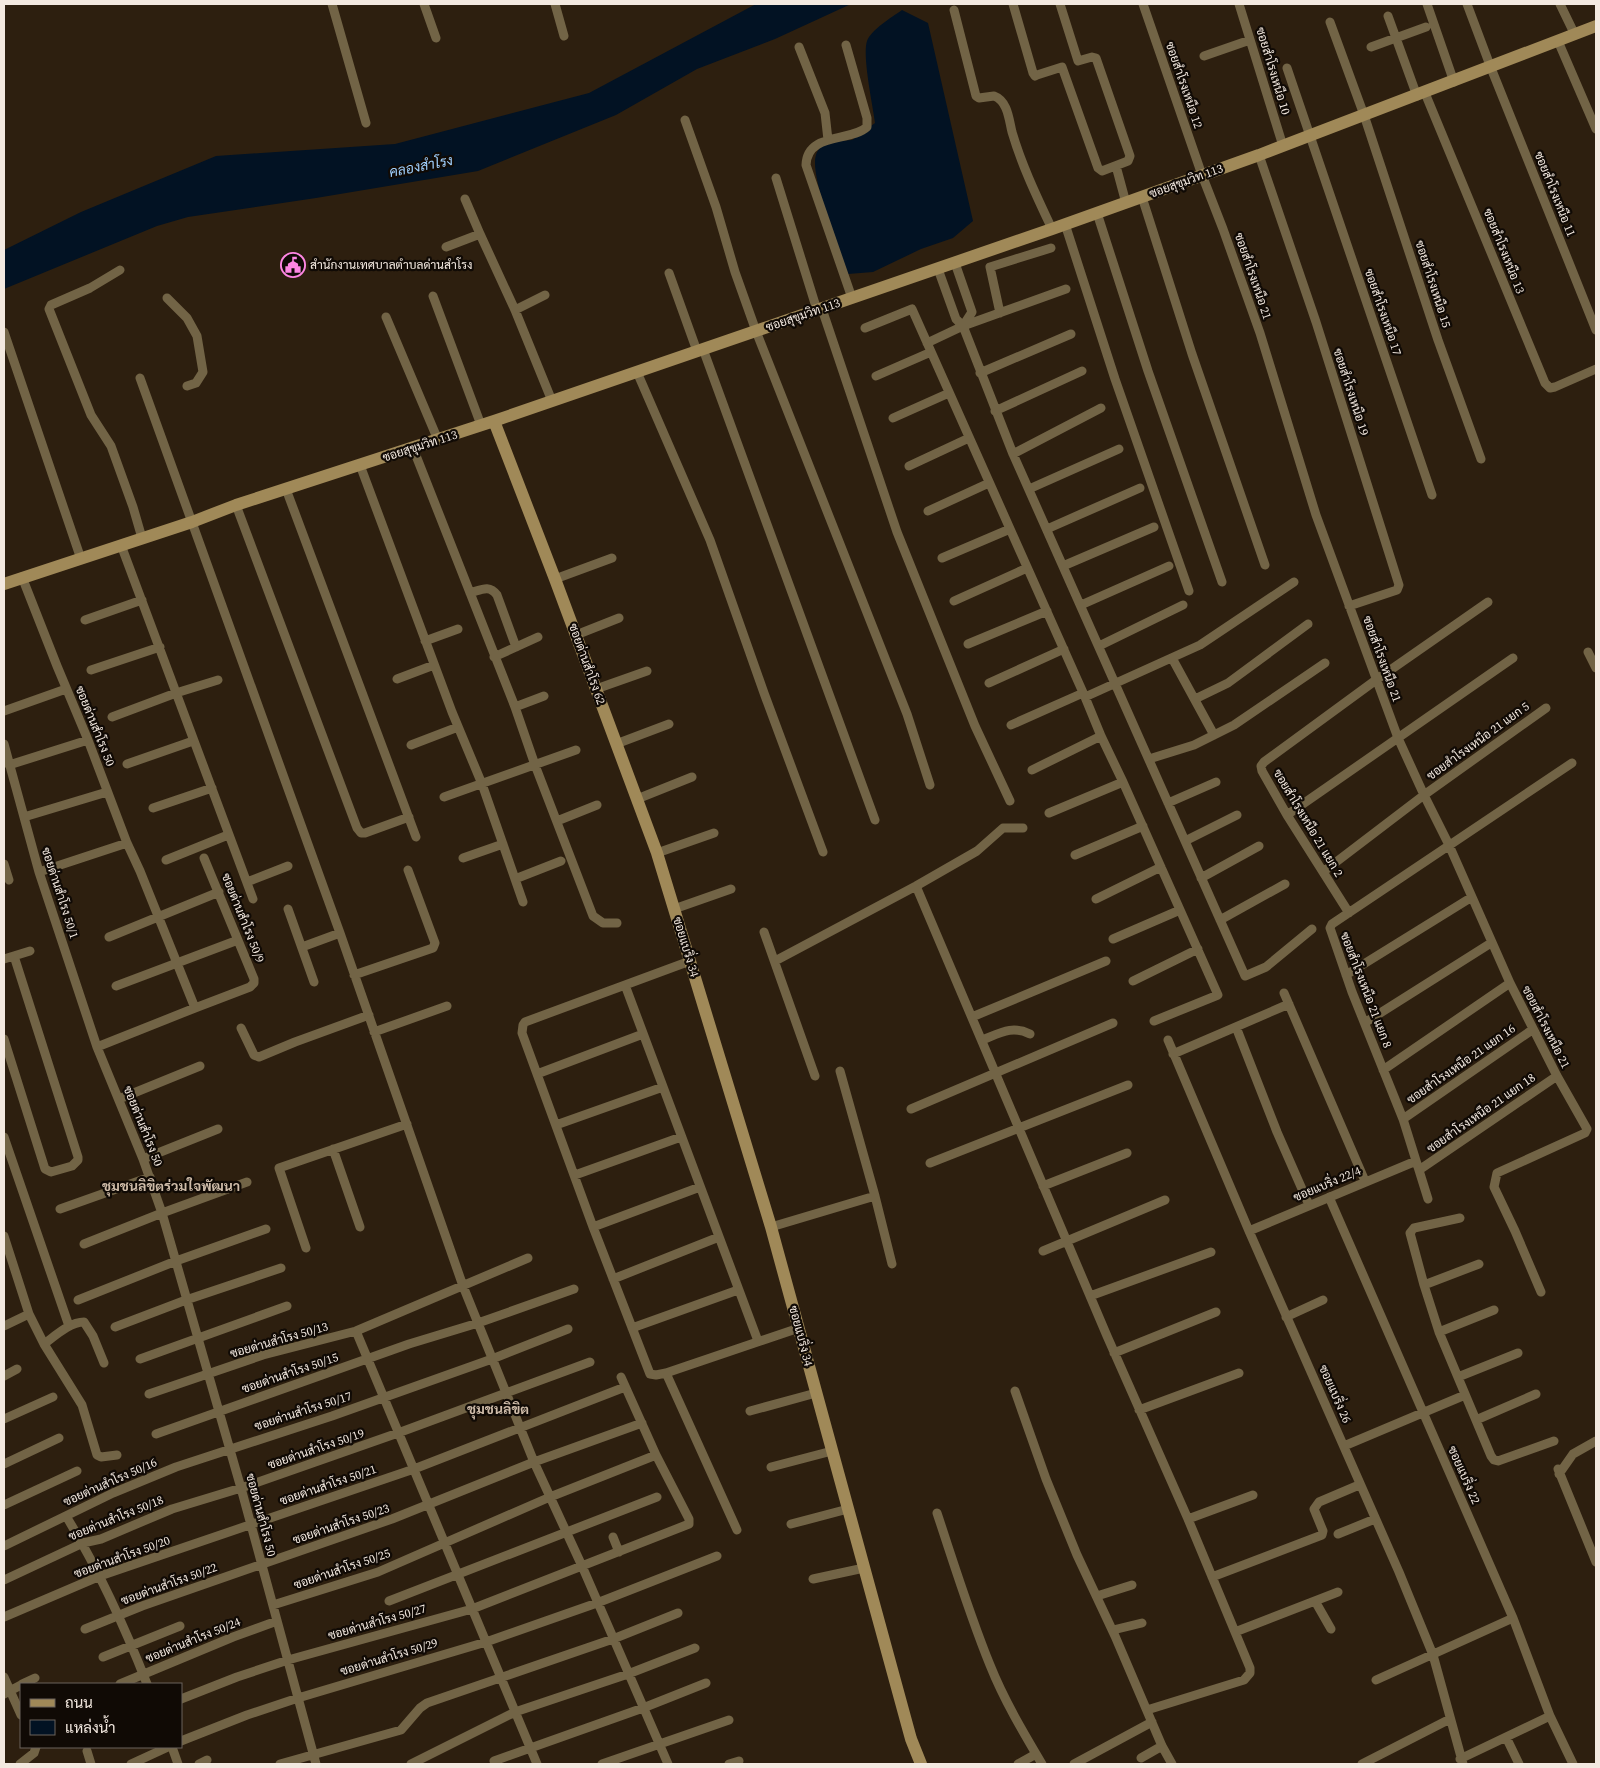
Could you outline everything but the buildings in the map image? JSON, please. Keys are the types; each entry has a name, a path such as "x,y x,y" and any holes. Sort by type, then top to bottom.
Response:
{"main road":[{"name":"ซอยสุขุมวิท 113","path":"4,584 192,522 236,505 438,440 938,269 1283,146 1491,68 1596,26"},
{"name":"ซอยด่านสำโรง 62","path":"488,423 555,579 638,799 674,909"},
{"name":"ซอยแบริ่ง 34","path":"674,909 771,1228 911,1739 921,1764"}],"street":[{"path":"332,4 366,123"},
{"path":"424,4 436,38"},
{"path":"555,4 564,36"},
{"path":"1013,4 1035,76 1062,66 1078,61 1092,57 1096,58 1130,156 1128,161 1102,171 1098,168 1062,66"},
{"path":"1060,4 1078,61"},
{"name":"ซอยสำโรงเหนือ 12","path":"1143,4 1202,175"},
{"name":"ซอยสำโรงเหนือ 10","path":"1239,4 1283,146"},
{"path":"1427,4 1454,82"},
{"name":"ซอยสำโรงเหนือ 11","path":"1467,4 1596,330"},
{"path":"1560,4 1575,35"},
{"path":"954,10 976,96 979,98 994,96 1004,102 1025,168 1052,229"},
{"path":"1388,16 1395,38 1421,94"},
{"name":"ซอยสำโรงเหนือ 15","path":"1330,22 1364,115 1435,330 1481,460"},
{"path":"1371,47 1426,26"},
{"path":"1204,56 1250,40"},
{"path":"1558,41 1593,113 1596,129"},
{"path":"846,45 868,124 862,131 828,140 812,149 808,154 806,165 852,298"},
{"path":"799,47 825,114 828,140"},
{"path":"1287,68 1310,136"},
{"name":"ซอยสำโรงเหนือ 13","path":"1421,94 1546,383 1550,388 1555,388 1596,369"},
{"path":"685,120 716,207 735,272 756,331 907,714 930,785"},
{"name":"ซอยสำโรงเหนือ 17","path":"1310,136 1432,495"},
{"name":"ซอยสำโรงเหนือ 19","path":"1258,155 1316,322 1399,585 1397,590 1349,606"},
{"path":"1116,166 1126,203"},
{"name":"ซอยสำโรงเหนือ 21","path":"1202,175 1260,333 1316,515 1398,738 1532,1030 1587,1129 1586,1132 1497,1173 1495,1176 1494,1187 1541,1292"},
{"path":"776,178 897,532 975,726 1010,801"},
{"path":"1142,197 1192,354 1265,565"},
{"path":"465,199 515,310 552,401"},
{"path":"1097,213 1148,371 1222,582"},
{"path":"1065,224 1115,379 1189,590"},
{"path":"446,247 480,234"},
{"path":"1000,313 990,267 1051,248"},
{"path":"955,263 972,312 963,326"},
{"path":"938,269 956,319 963,326 1013,454 1245,976 1266,967 1312,929"},
{"path":"120,270 90,288 51,305 49,309 91,416 111,446 142,538"},
{"path":"669,273 700,350 875,820"},
{"path":"926,343 963,326 1066,289"},
{"path":"515,310 545,295"},
{"path":"433,296 488,423"},
{"path":"167,298 187,318 197,336 203,372 196,383 187,386"},
{"path":"865,328 912,309 1218,995 1154,1021"},
{"path":"386,317 438,440"},
{"path":"4,332 81,558"},
{"path":"980,373 1071,334"},
{"path":"876,376 931,352"},
{"path":"995,411 1082,371"},
{"path":"637,372 710,540 823,852"},
{"path":"140,378 340,934 463,1286 534,1462 582,1566 668,1764"},
{"path":"893,418 949,393"},
{"path":"1013,454 1101,408"},
{"path":"909,466 969,438"},
{"path":"413,448 515,707 535,765 593,916 603,923 616,923"},
{"path":"1029,489 1119,449"},
{"path":"360,465 434,665 482,784 523,902"},
{"path":"928,511 989,483"},
{"path":"1046,529 1140,488"},
{"path":"286,489 416,837"},
{"path":"236,505 357,828 361,833 365,833 409,817"},
{"path":"1063,566 1154,527"},
{"path":"942,558 1010,529"},
{"path":"122,545 253,899"},
{"path":"555,579 612,558"},
{"path":"1081,605 1169,566"},
{"path":"954,601 1027,568"},
{"name":"ซอยด่านสำโรง 50","path":"22,577 88,740 127,843 195,1008"},
{"path":"1011,725 1115,683 1200,645 1294,582"},
{"path":"470,593 487,588 493,590 497,595 516,647"},
{"path":"86,620 142,600"},
{"path":"1376,680 1488,602"},
{"path":"1099,646 1183,605"},
{"path":"968,644 1047,611"},
{"path":"576,635 620,618"},
{"path":"1195,699 1228,683 1308,624"},
{"path":"425,641 458,629"},
{"path":"494,657 538,638"},
{"path":"91,670 160,647"},
{"path":"989,683 1064,649"},
{"path":"1588,652 1596,668"},
{"path":"1172,658 1214,735"},
{"path":"1287,815 1513,658"},
{"path":"1149,759 1194,745 1234,725 1325,663"},
{"path":"397,679 434,665"},
{"path":"596,689 647,671"},
{"path":"112,717 176,693 218,680"},
{"name":"ซอยสำโรงเหนือ 21 แยก 2","path":"1349,913 1287,815 1261,766 1376,680"},
{"path":"4,711 66,689"},
{"path":"515,707 544,696"},
{"name":"ซอยสำโรงเหนือ 21 แยก 5","path":"1322,872 1424,795 1546,708"},
{"path":"616,744 670,724"},
{"path":"411,745 458,727"},
{"path":"1032,770 1101,736"},
{"path":"9,765 88,740"},
{"path":"127,764 193,741"},
{"name":"ซอยด่านสำโรง 50/1","path":"4,744 39,872 97,1047"},
{"path":"444,797 576,750"},
{"name":"ซอยสำโรงเหนือ 21 แยก 8","path":"1428,1199 1403,1119 1330,930 1332,924 1572,763"},
{"path":"638,799 692,777"},
{"path":"1050,813 1123,782"},
{"path":"1168,803 1216,782"},
{"path":"153,808 212,788"},
{"path":"24,817 107,792"},
{"path":"557,821 597,805"},
{"path":"1185,841 1237,815"},
{"path":"1075,855 1143,826"},
{"path":"775,961 916,886 977,850 1003,828 1023,828"},
{"path":"657,853 714,833"},
{"path":"166,860 228,835"},
{"path":"39,872 127,843"},
{"path":"463,858 503,844"},
{"path":"1201,878 1259,846"},
{"name":"ซอยด่านสำโรง 50/9","path":"195,1008 250,987 253,985 254,979 204,858"},
{"path":"515,879 561,861"},
{"path":"4,864 9,880"},
{"path":"247,882 288,866"},
{"path":"1096,898 1161,868"},
{"path":"354,975 434,946 435,943 408,870"},
{"path":"1220,920 1285,884"},
{"path":"916,886 1114,1353 1188,1519 1250,1668 1250,1673 1244,1680 1147,1710"},
{"path":"674,909 731,889"},
{"path":"108,937 219,892"},
{"path":"1346,975 1472,897"},
{"path":"288,909 314,982"},
{"path":"1112,939 1180,910"},
{"path":"764,932 815,1076"},
{"path":"302,947 340,934"},
{"path":"116,986 238,940"},
{"path":"1366,1022 1491,942"},
{"path":"1134,981 1198,949"},
{"path":"4,959 30,951"},
{"path":"4,1039 45,1169 51,1172 72,1166 78,1160 78,1157 14,956"},
{"path":"690,961 525,1022 521,1029 648,1371 653,1376 666,1373 799,1328"},
{"path":"972,1017 1106,961"},
{"path":"1383,1070 1510,983"},
{"path":"625,985 758,1341"},
{"path":"1284,993 1365,1181"},
{"path":"1172,1054 1289,1004"},
{"path":"374,1032 447,1006"},
{"path":"97,1047 195,1008"},
{"path":"241,1028 254,1055 259,1058 295,1042 368,1015"},
{"path":"911,1109 1113,1023"},
{"path":"1236,1027 1277,1132 1309,1205"},
{"path":"982,1040 1013,1029 1022,1030 1030,1034"},
{"name":"ซอยสำโรงเหนือ 21 แยก 16","path":"1403,1119 1532,1030"},
{"path":"537,1074 642,1034"},
{"name":"ซอยแบริ่ง 26","path":"1168,1040 1172,1054 1344,1446 1359,1485 1399,1572 1433,1655 1461,1762"},
{"name":"ซอยด่านสำโรง 50","path":"97,1047 144,1159 162,1212 252,1526 315,1760"},
{"path":"119,1099 200,1066"},
{"path":"840,1071 892,1264"},
{"name":"ซอยสำโรงเหนือ 21 แยก 18","path":"1420,1170 1556,1076"},
{"path":"930,1163 1128,1085"},
{"path":"556,1125 663,1087"},
{"path":"306,1248 279,1168 407,1124"},
{"path":"144,1159 218,1129"},
{"path":"4,1137 69,1326"},
{"path":"575,1175 682,1137"},
{"path":"333,1149 360,1226"},
{"path":"1043,1186 1127,1153"},
{"name":"ซอยแบริ่ง 22/4","path":"1249,1232 1365,1181 1416,1161"},
{"path":"60,1209 150,1177"},
{"path":"84,1244 162,1212 246,1182"},
{"path":"593,1227 700,1187"},
{"path":"771,1228 875,1196"},
{"name":"ซอยแบริ่ง 22","path":"1329,1197 1513,1618 1550,1716 1573,1764"},
{"path":"1043,1251 1165,1200"},
{"path":"1460,1218 1414,1228 1411,1237 1440,1332 1465,1395 1494,1460 1498,1461 1554,1441"},
{"path":"78,1300 176,1261 266,1229"},
{"path":"4,1236 29,1314 44,1344 82,1405 97,1455 101,1457 117,1455"},
{"path":"613,1279 719,1237"},
{"path":"1090,1296 1211,1252"},
{"name":"ซอยด่านสำโรง 50/13","path":"149,1394 263,1355 356,1331 528,1258"},
{"path":"1424,1284 1479,1264"},
{"path":"115,1327 186,1300 281,1268"},
{"name":"ซอยด่านสำโรง 50/15","path":"156,1434 369,1360 409,1344 478,1323 574,1289"},
{"path":"632,1328 738,1290"},
{"path":"1286,1317 1323,1300"},
{"path":"140,1359 287,1306"},
{"path":"1440,1332 1494,1310"},
{"path":"1114,1353 1216,1312"},
{"path":"4,1326 29,1314"},
{"path":"44,1344 69,1326 78,1322 86,1323 94,1336 104,1364"},
{"name":"ซอยด่านสำโรง 50/17","path":"230,1449 384,1397 568,1329"},
{"path":"356,1331 537,1764"},
{"path":"1458,1376 1518,1353"},
{"name":"ซอยด่านสำโรง 50/19","path":"241,1488 398,1433 590,1362"},
{"path":"4,1376 17,1369"},
{"path":"666,1373 737,1530"},
{"path":"1139,1410 1239,1373"},
{"path":"621,1377 656,1455"},
{"name":"ซอยด่านสำโรง 50/21","path":"252,1526 414,1469 625,1387"},
{"path":"1015,1391 1046,1479 1077,1555 1113,1630 1162,1746 1172,1764"},
{"path":"750,1411 816,1393"},
{"path":"1476,1420 1536,1394"},
{"path":"1344,1446 1465,1395"},
{"path":"4,1419 53,1397"},
{"name":"ซอยด่านสำโรง 50/23","path":"262,1564 348,1535 534,1462 642,1424"},
{"path":"4,1464 59,1438"},
{"path":"1596,1440 1574,1454 1558,1472 1596,1562"},
{"name":"ซอยด่านสำโรง 50/16","path":"4,1546 113,1493 176,1467 230,1449"},
{"path":"770,1467 832,1451"},
{"name":"ซอยด่านสำโรง 50/25","path":"273,1605 378,1572 550,1497 656,1455"},
{"name":"ซอยด่านสำโรง 50/27","path":"182,1699 288,1660 472,1609 686,1526 690,1521 656,1455"},
{"path":"4,1505 76,1470"},
{"path":"1212,1576 1322,1534 1323,1531 1314,1509 1315,1505 1359,1485"},
{"name":"ซอยด่านสำโรง 50/18","path":"4,1580 83,1544 101,1539 172,1509 241,1488"},
{"path":"1188,1519 1253,1495"},
{"path":"389,1601 657,1497"},
{"path":"791,1524 848,1509"},
{"path":"937,1513 990,1665 1042,1764"},
{"path":"66,1516 83,1544 119,1615 147,1683"},
{"path":"1338,1534 1375,1519"},
{"name":"ซอยด่านสำโรง 50/20","path":"4,1617 100,1576 252,1526"},
{"path":"613,1537 619,1552"},
{"name":"ซอยด่านสำโรง 50/29","path":"182,1741 298,1698 486,1642 597,1603 717,1556"},
{"name":"ซอยด่านสำโรง 50/22","path":"85,1629 262,1564"},
{"path":"813,1579 864,1568"},
{"path":"1097,1596 1132,1585"},
{"path":"1236,1632 1338,1592"},
{"path":"1315,1601 1331,1629"},
{"path":"280,1764 315,1760 401,1730 420,1708 427,1703 613,1638 678,1613"},
{"path":"1376,1680 1513,1618"},
{"name":"ซอยด่านสำโรง 50/24","path":"122,1683 143,1673 277,1621"},
{"path":"1113,1630 1142,1623"},
{"path":"103,1657 180,1626"},
{"path":"411,1764 515,1712 628,1674 694,1648"},
{"path":"4,1677 7,1692 20,1713"},
{"path":"24,1683 35,1678"},
{"path":"494,1762 706,1683"},
{"path":"7,1692 20,1685"},
{"path":"1461,1762 1506,1737 1550,1716"},
{"path":"602,1764 659,1746 729,1720"},
{"path":"1362,1764 1450,1720"},
{"path":"1074,1764 1152,1722"},
{"path":"1506,1737 1519,1764"},
{"path":"1141,1758 1162,1746"},
{"path":"20,1764 34,1753 36,1748"},
{"path":"131,1764 168,1748"},
{"path":"170,1748 178,1764"},
{"path":"87,1751 91,1764"},
{"path":"1018,1764 1036,1754"},
{"path":"729,1764 739,1761"}],"water":[{"name":"คลองสำโรง","path":"756,4 851,4 775,39 697,69 616,115 478,171 188,217 157,226 4,289 4,250 81,212 216,156 395,144 589,93"},
{"path":"902,10 928,23 973,221 953,238 921,249 873,272 848,274 821,196 815,165 816,155 825,142 852,140 875,123 867,69 867,41 877,28"}],"place":[{"name":"สำนักงานเทศบาลตำบลด่านสำโรง","path":"293,265"}],"district":[{"name":"ชุมชนลิขิตร่วมใจพัฒนา","path":"171,1186"},
{"name":"ชุมชนลิขิต","path":"498,1409"}]}
